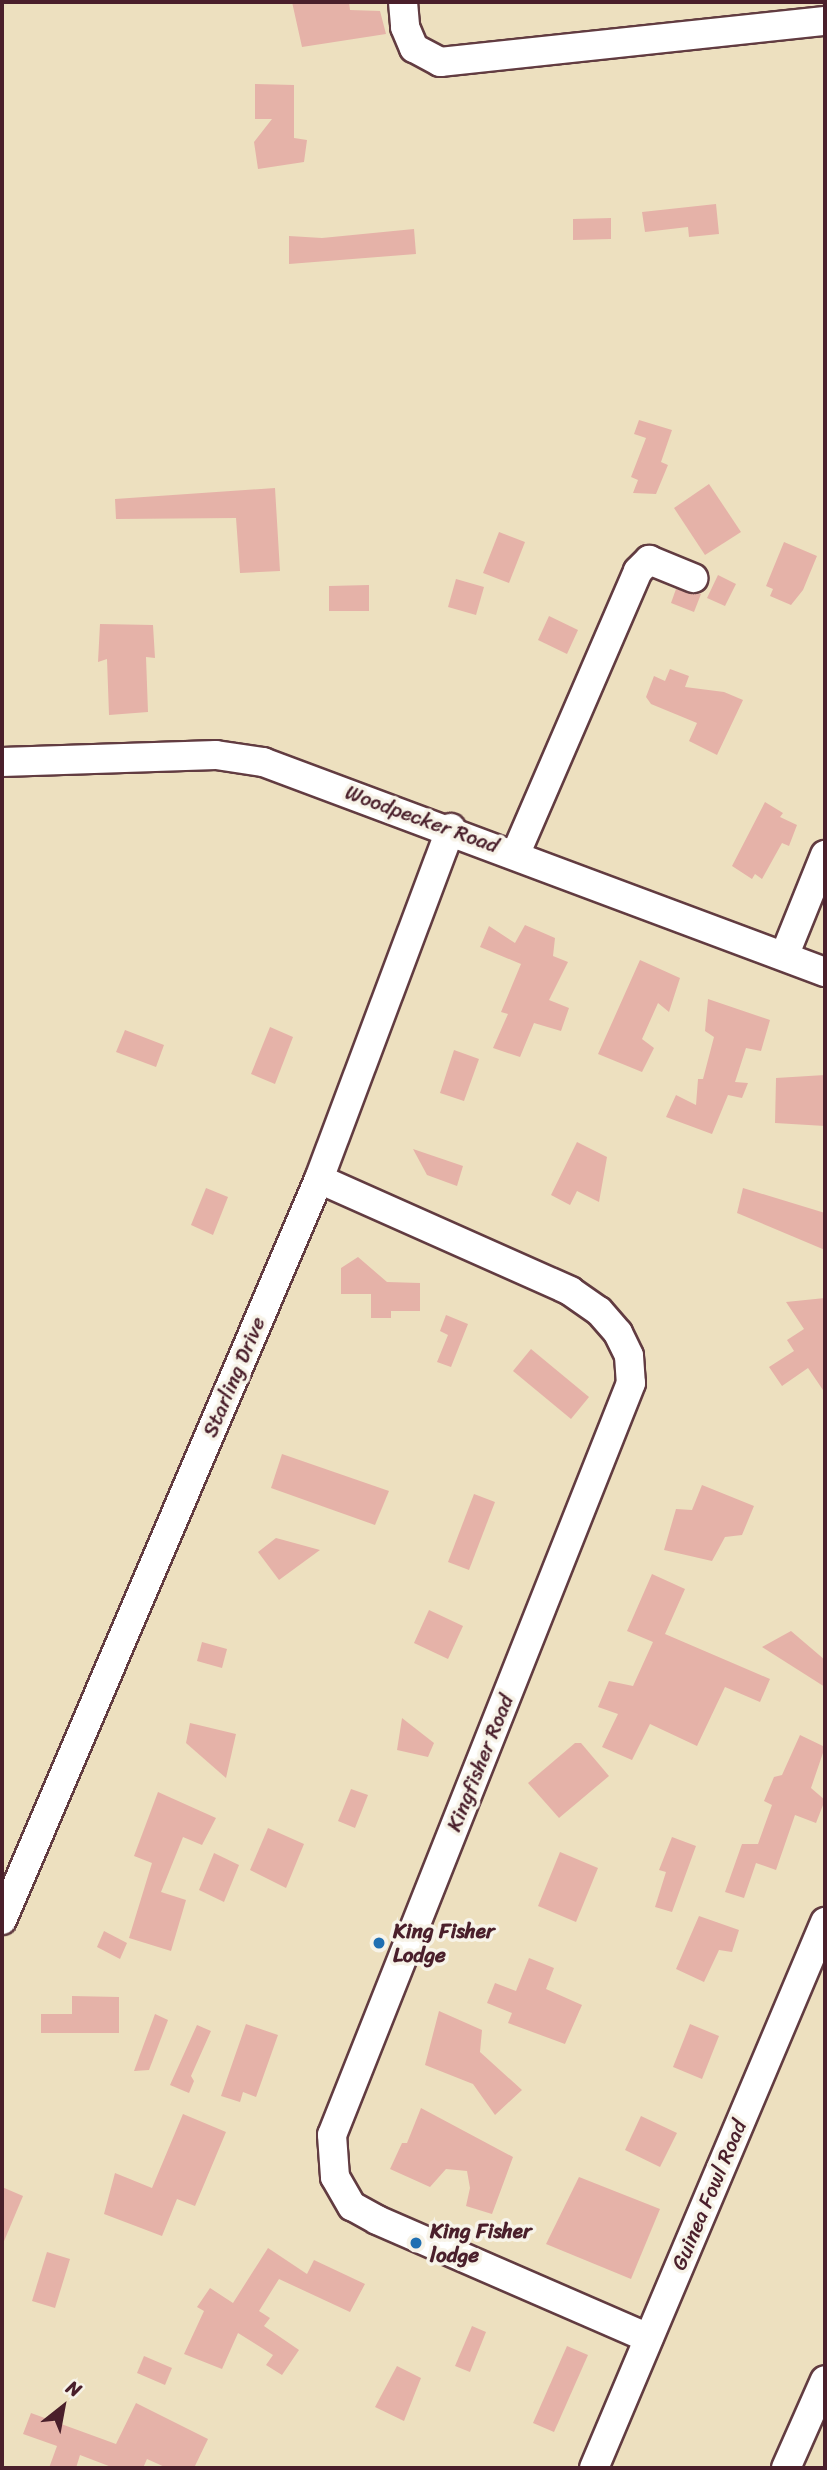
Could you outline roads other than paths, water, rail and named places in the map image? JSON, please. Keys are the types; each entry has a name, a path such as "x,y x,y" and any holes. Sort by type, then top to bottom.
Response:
{"street":[{"path":"403,2 405,27 414,48 439,62 825,21"},
{"path":"516,853 638,571 649,559 694,578"},
{"name":"Woodpecker Road","path":"2,762 234,757 264,762 451,828 785,954 825,972"},
{"name":"Starling Drive","path":"2,1920 319,1179 451,828"},
{"path":"785,954 825,855"},
{"name":"Kingfisher Road","path":"319,1179 570,1291 599,1311 618,1333 629,1356 631,1383 332,2135 335,2177 352,2206 377,2220 648,2338"},
{"name":"Guinea Fowl Road","path":"594,2468 825,1923"},
{"path":"786,2468 825,2379"}],"place":[{"name":"King Fisher Lodge","path":"379,1943"},
{"name":"King Fisher lodge","path":"416,2243"}]}
